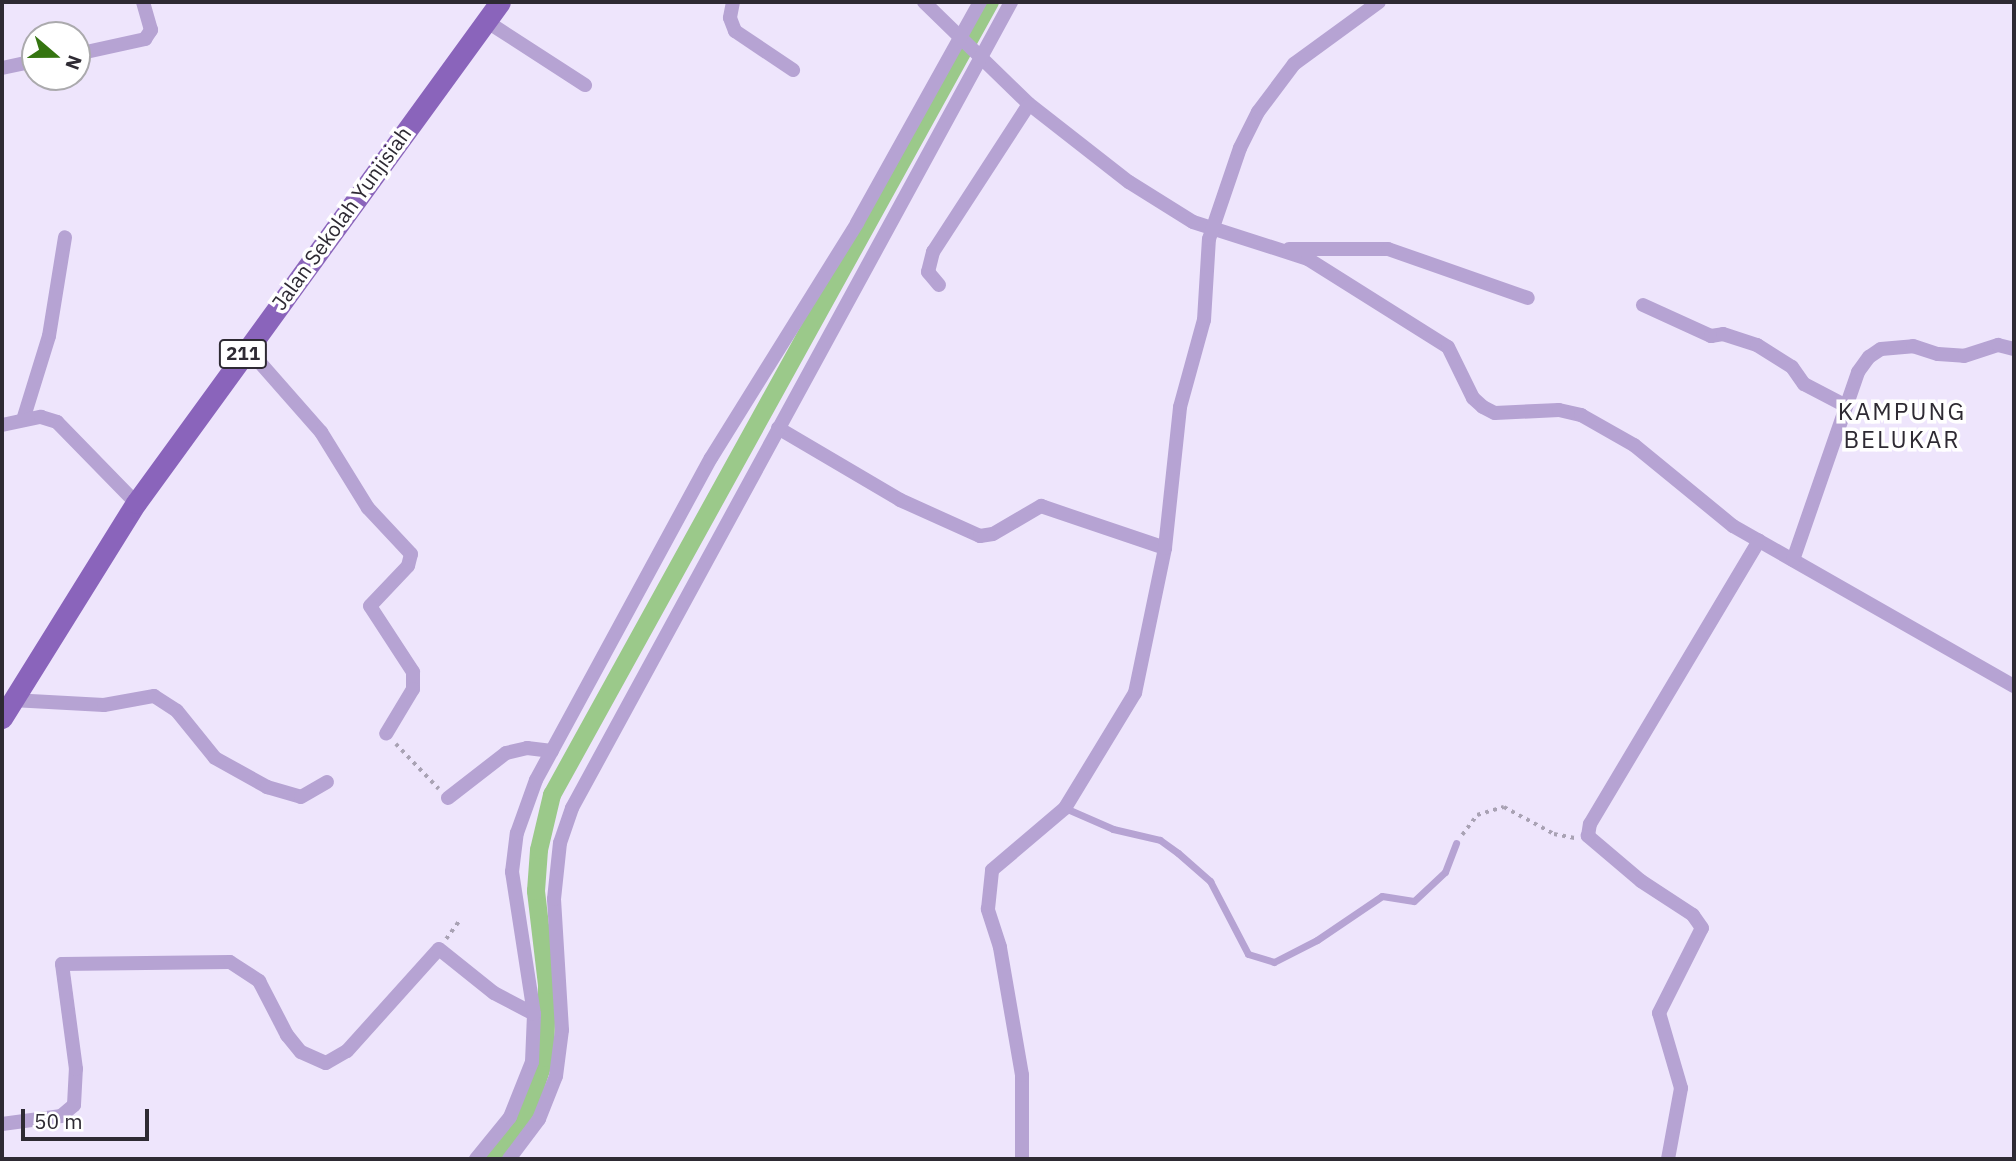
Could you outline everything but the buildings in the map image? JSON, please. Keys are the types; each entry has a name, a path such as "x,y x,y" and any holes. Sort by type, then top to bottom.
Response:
{"main road":[{"name":"Jalan Sekolah Yunjisiah","path":"7,709 136,503 500,2"}],"street":[{"path":"91,51 145,39 151,30 143,2"},
{"path":"733,2 730,18 735,31 793,70"},
{"path":"924,2 1029,104 1129,182 1177,213 1283,249 1329,272 1448,347 1473,398 1483,407 1494,413 1559,410 1581,415 1633,445 1733,526 2014,686"},
{"path":"476,1159 500,1154 539,1119 556,1076 562,1030 554,899 560,844 572,808 778,428 971,48 980,2"},
{"path":"500,1154 531,1062 534,1014 512,872 523,811 552,751 711,458 857,223 971,48 1011,2"},
{"path":"1022,1159 1022,1075 988,889 992,870 1065,808 1135,693 1165,548 1181,407 1205,320 1216,228 1240,148 1258,112 1294,64 1379,2"},
{"path":"486,21 584,85"},
{"path":"2,68 21,64"},
{"path":"939,285 928,272 933,252 1029,104"},
{"path":"23,420 49,336 65,237"},
{"path":"1283,249 1388,249 1528,298"},
{"path":"1643,305 1711,336 1723,334 1757,345 1792,367 1804,384 1846,406"},
{"path":"1793,560 1858,372 1881,349 1913,346 1964,356 1998,345 2014,349"},
{"path":"247,348 321,432 368,508 411,554 408,566 370,606 414,680 409,698 386,734"},
{"path":"2,425 41,417 71,431 136,503"},
{"path":"778,428 900,500 980,536 993,534 1041,506 1165,548"},
{"path":"1668,1159 1681,1088 1659,1013 1702,928 1693,915 1641,881 1588,836 1590,824 1759,541"},
{"path":"7,709 104,705 154,696 177,711 229,769 267,787 301,797 327,782"},
{"path":"448,798 506,753 527,748 552,751"},
{"path":"2,1124 61,1116 74,1105 76,1069 62,964 230,962 259,981 287,1035 301,1052 327,1063 347,1051 439,949 494,993 534,1014"}],"lane":[{"path":"1065,808 1113,829 1160,840 1178,853 1210,881 1248,954 1274,962 1317,940 1382,896 1413,901 1445,872 1456,843"}],"path":[{"path":"386,734 448,798"},
{"path":"1456,843 1477,815 1504,807 1554,834 1569,839 1588,836"},
{"path":"439,949 460,920"}],"waterway":[{"path":"491,1159 525,1118 545,1058 547,985 536,891 539,850 552,795 990,2"}],"district":[{"name":"KAMPUNG BELUKAR","path":"1902,426"}]}
